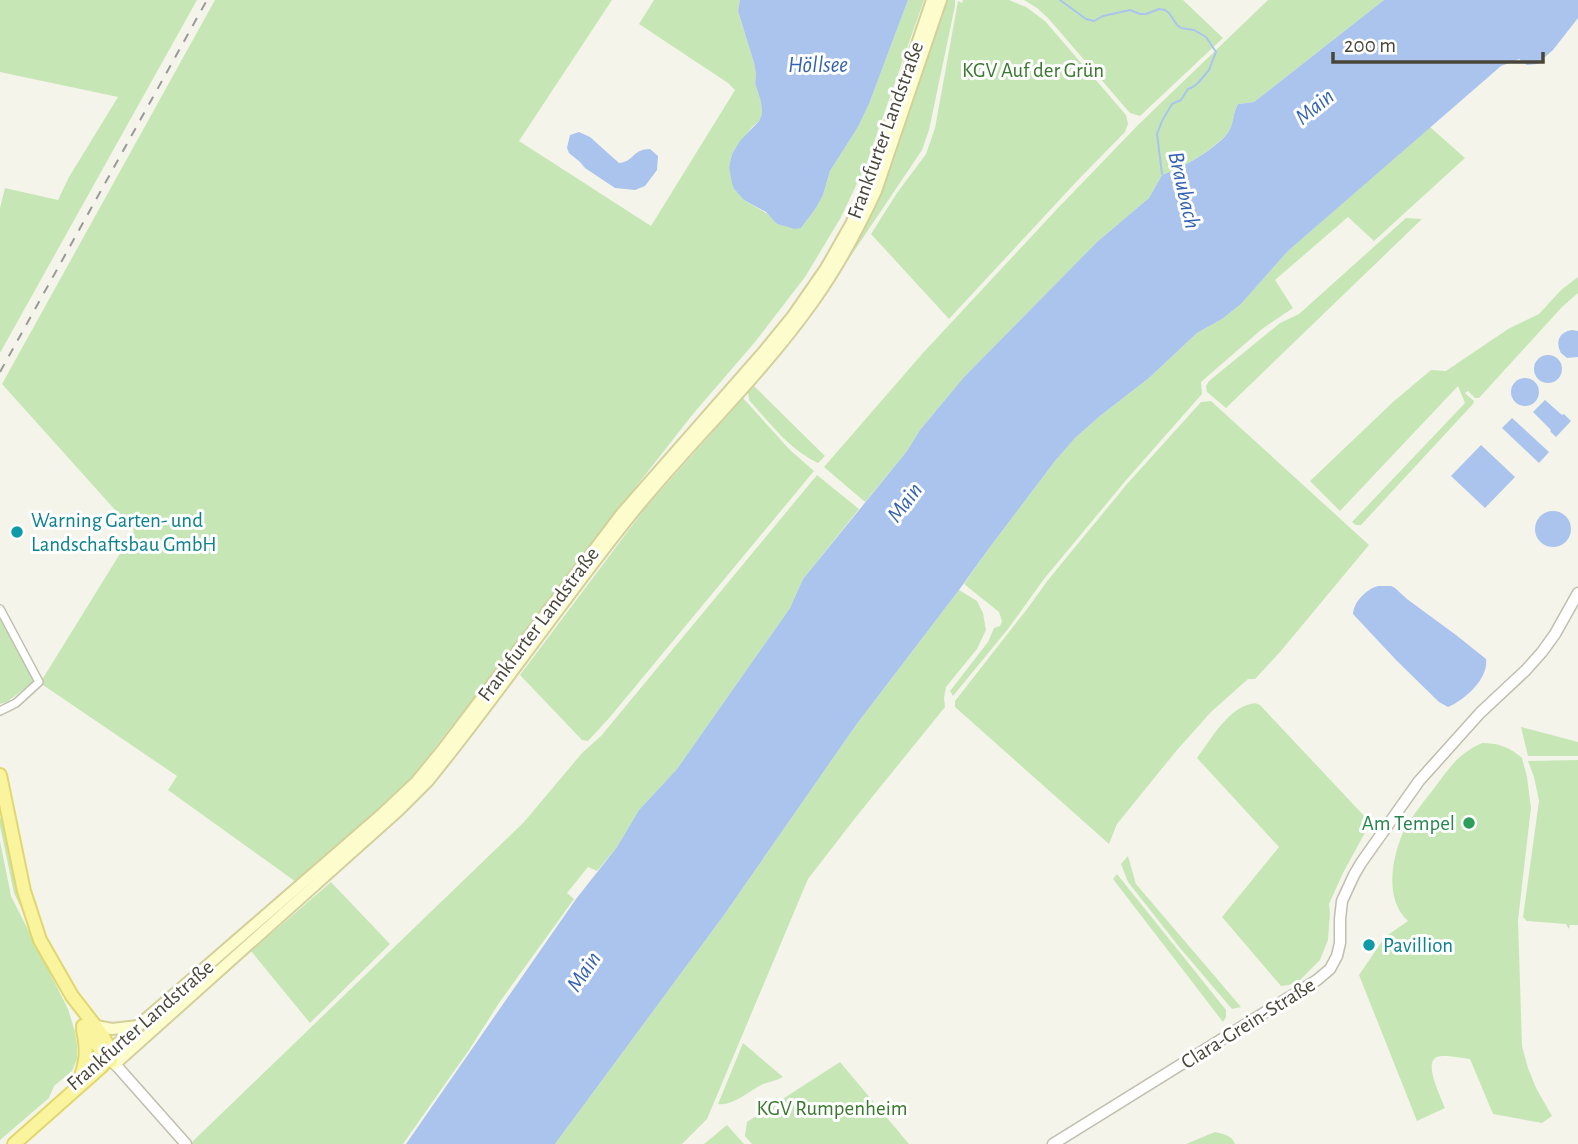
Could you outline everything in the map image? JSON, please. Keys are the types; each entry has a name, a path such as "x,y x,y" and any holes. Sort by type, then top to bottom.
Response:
{"main road":[{"name":"Frankfurter Landstraße","path":"4,1144 80,1078 111,1059 138,1026 416,782 443,749 622,513 765,350 792,317 832,258 862,201 877,164 932,0"},
{"name":"Frankfurter Landstraße","path":"23,1144 111,1059 399,810 428,781 630,517 798,323 833,273 876,191 942,0"},
{"path":"0,775 3,806 34,923 46,953 89,1026 103,1036 111,1059 14,1144"},
{"path":"89,1026 112,1029 138,1026"},
{"path":"80,1078 85,1065 89,1026"}],"street":[{"name":"Clara-Grein-Straße","path":"1053,1144 1330,969 1339,950 1342,901 1361,863 1419,780 1480,713 1536,659 1555,634 1578,593"},
{"path":"0,610 39,682 16,703 0,711"},
{"path":"111,1059 186,1144"}],"green space":[{"path":"0,0 197,0 0,353 0,208 5,188 58,200 118,97 0,72"},
{"path":"215,0 612,0 519,141 651,226 735,90 639,24 654,0 740,0 738,11 754,63 755,83 762,114 732,154 729,167 734,189 744,200 771,216 777,224 801,228 816,208 830,171 869,104 908,0 924,0 866,165 840,219 805,277 755,342 693,414 410,780 399,793 296,882 168,790 177,776 40,683 134,531 2,384"},
{"path":"945,0 955,0 955,6 929,130 922,150 803,327 752,384 893,155"},
{"name":"KGV Auf der Grün","path":"963,0 1009,0 1026,7 1045,21 1126,115 1128,124 1125,132 949,319 871,234 926,154 935,128 958,1 962,3"},
{"path":"1024,0 1183,0 1223,38 1140,116 1130,113 1048,18"},
{"path":"1268,0 1384,0 1254,102 1238,104 1229,131 1208,151 1162,175 1149,198 1097,242 964,377 865,502 824,467 922,354 1057,209 1139,124"},
{"path":"1430,127 1465,158 1374,241 1348,217 1275,280 1293,308 1262,329 1201,382 1202,394 1044,579 1008,629 953,696 950,691 988,642 994,628 1000,626 1002,621 999,612 964,584 1055,461 1075,438 1149,378 1197,333 1241,304 1288,251"},
{"path":"1406,218 1422,219 1226,408 1207,392 1209,381 1280,323 1299,314"},
{"path":"1578,277 1578,293 1479,398 1475,398 1468,391 1465,393 1474,401 1473,404 1361,525 1352,522 1465,403 1458,386 1340,511 1310,481 1393,402 1431,370 1446,371 1508,329 1539,314 1561,290"},
{"path":"754,386 825,456 818,463 789,443 749,400 748,392"},
{"path":"743,398 789,449 814,471 610,717 588,741 582,740 520,675 646,507"},
{"path":"1211,401 1369,545 1255,679 1248,679 1211,712 1177,750 1117,824 1109,844 955,707 955,701 1048,580 1127,484 1201,402"},
{"path":"817,475 859,509 803,579 790,608 677,769 639,810 617,847 597,871 588,867 567,893 574,899 403,1144 191,1144 524,822 582,753 601,736"},
{"path":"959,590 977,601 983,613 986,630 977,649 946,687 945,707 808,879 707,1119 682,1144 555,1144 724,915 856,725"},
{"path":"0,618 34,681 7,702 0,704"},
{"path":"1246,705 1260,705 1368,820 1367,829 1329,904 1328,940 1320,960 1300,980 1281,986 1222,917 1279,847 1197,758 1229,716"},
{"path":"1521,727 1578,742 1578,756 1528,756"},
{"path":"1482,743 1504,746 1517,754 1522,758 1527,777 1531,808 1518,920 1522,1046 1536,1088 1552,1116 1542,1123 1493,1114 1470,1059 1444,1056 1433,1060 1432,1072 1445,1108 1417,1121 1359,975 1385,937 1408,921 1396,902 1392,880 1395,857 1405,829 1454,763"},
{"path":"1578,760 1578,925 1570,925 1569,929 1566,924 1527,921 1523,917 1539,801 1528,761"},
{"path":"0,818 5,822 29,924 14,893"},
{"path":"0,841 11,896 68,1009 75,1032 77,1059 72,1071 54,1086 49,1098 0,1140"},
{"path":"1128,856 1136,884 1241,1007 1232,1009 1128,882 1121,864"},
{"path":"1117,874 1226,1010 1223,1022 1113,879"},
{"path":"331,882 390,944 310,1023 251,951"},
{"path":"743,1043 783,1077 761,1085 735,1101 718,1104"},
{"name":"KGV Rumpenheim","path":"840,1062 909,1144 752,1144 745,1136 747,1122"},
{"path":"727,1125 744,1144 704,1144"},
{"path":"1215,1132 1229,1137 1235,1144 1186,1144"}],"water":[{"name":"Höllsee","path":"740,0 908,0 869,104 830,171 816,208 801,228 777,224 766,212 744,200 732,183 729,167 732,154 762,114 755,83 754,63 738,11"},
{"name":"Main","path":"1384,0 1578,0 1578,18 1553,50 1537,64 1527,65 1519,59 1501,66 1288,251 1241,304 1197,333 1149,378 1075,438 856,725 724,915 555,1144 406,1144 576,899 617,847 639,810 677,769 790,608 803,579 964,377 1097,242 1149,198 1162,175 1199,157 1217,144 1231,128 1238,104 1254,102"},
{"path":"579,132 590,137 619,163 640,151 650,149 658,156 657,170 645,186 635,190 615,188 585,168 569,153 567,148 570,135"},
{"path":"1572,330 1578,331 1578,357 1567,358 1561,353 1558,341 1561,335"},
{"path":"1548,355 1558,359 1562,369 1558,379 1548,383 1538,379 1534,369 1538,359"},
{"path":"1525,378 1535,382 1539,392 1535,402 1525,406 1515,402 1511,392 1515,382"},
{"path":"1545,400 1571,421 1556,437 1533,412"},
{"path":"1512,418 1549,452 1539,463 1502,428"},
{"path":"1481,445 1515,477 1485,508 1451,476"},
{"path":"1553,511 1566,516 1571,529 1566,542 1553,547 1540,542 1535,529 1540,516"},
{"path":"1378,586 1395,588 1486,659 1480,681 1462,699 1448,707 1439,702 1353,614 1362,596"}],"waterway":[{"name":"Braubach","path":"1060,0 1086,19 1094,21 1103,16 1130,10 1140,14 1165,10 1181,28 1194,30 1206,37 1216,52 1209,70 1198,83 1188,89 1181,100 1172,104 1162,121 1157,134 1162,174"}],"railway":[{"path":"0,372 207,0"}],"place":[{"name":"Warning Garten- und Landschaftsbau GmbH","path":"17,532"},
{"name":"Am Tempel","path":"1469,823"},
{"name":"Pavillion","path":"1369,945"}]}
